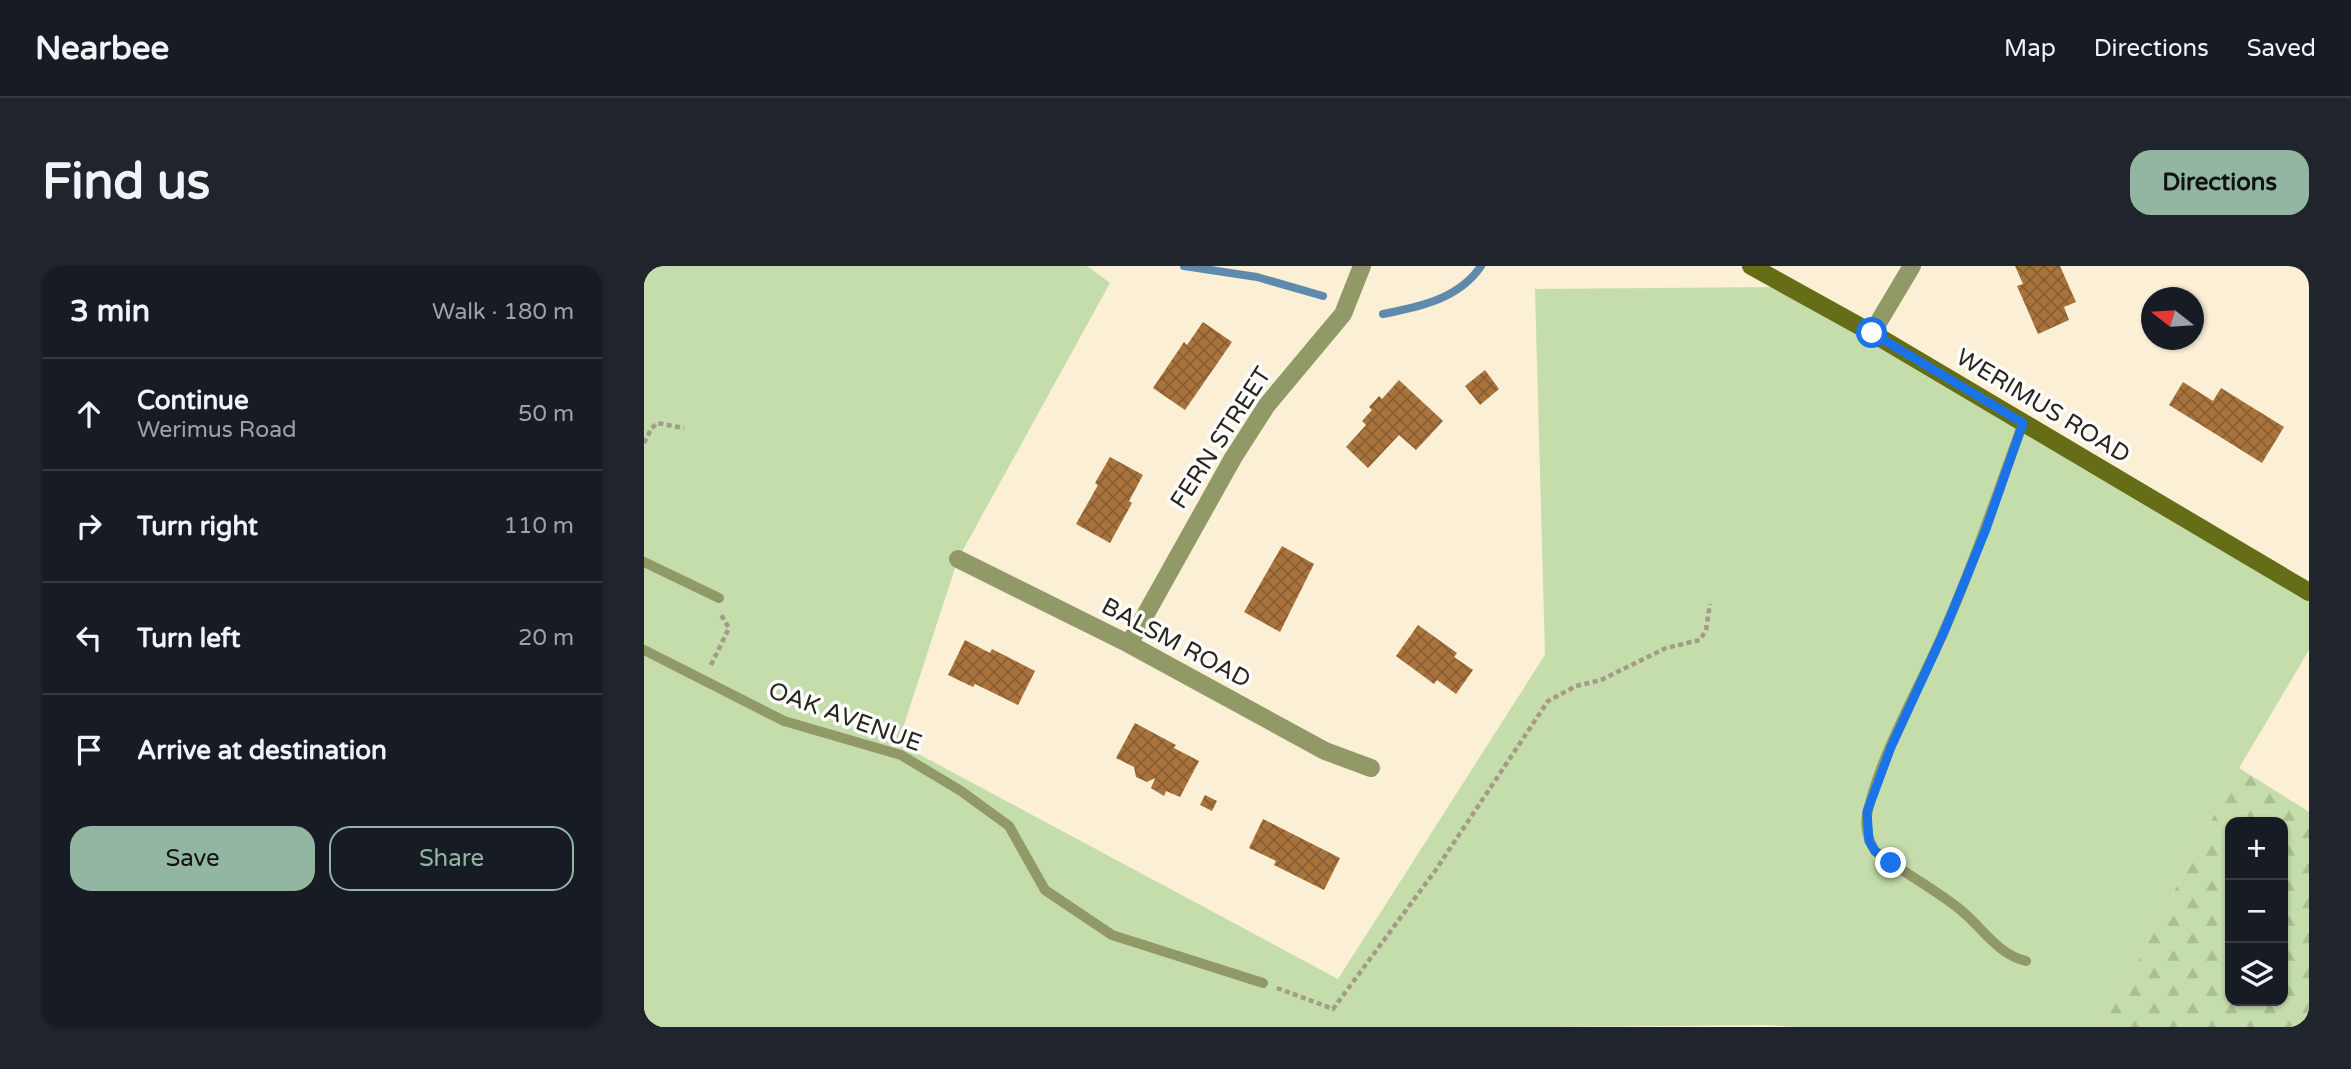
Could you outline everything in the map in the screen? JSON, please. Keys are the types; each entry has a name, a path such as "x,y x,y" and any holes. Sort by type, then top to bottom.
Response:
{"main road":[{"name":"WERIMUS ROAD","path":"1751,266 1872,333 2309,592"}],"street":[{"name":"FERN STREET","path":"1129,644 1233,458 1267,405 1343,314 1362,266"},
{"path":"1872,333 1912,266"},
{"name":"BALSM ROAD","path":"958,559 1129,644 1325,751 1371,768"}],"lane":[{"path":"2023,423 1971,566 1891,747 1867,812 1866,830 1875,851 1955,905 2001,950 2013,958 2026,961"},
{"path":"644,562 719,598"},
{"name":"OAK AVENUE","path":"644,650 785,720 901,755 961,791 1009,826 1045,890 1112,935 1263,983"}],"path":[{"path":"644,443 650,429 657,423 684,428"},
{"path":"702,681 729,628 718,611 719,598"},
{"path":"1263,983 1333,1009 1435,871 1548,701 1576,686 1610,676 1665,648 1700,640 1706,630 1710,604"}],"green space":[{"path":"644,266 1087,266 1110,283 958,559 898,743 1338,979 1545,655 1535,289 1789,287 2309,592 2309,650 2239,768 2103,1027 644,1027"},
{"path":"2239,768 2309,812 2309,1027 2103,1027"}],"building":[{"path":"2015,266 2060,266 2076,302 2064,307 2069,320 2038,334 2017,286 2023,284"},
{"path":"1203,322 1232,342 1185,410 1153,388 1184,342 1187,345"},
{"path":"1485,370 1499,389 1480,405 1465,386"},
{"path":"1399,380 1443,421 1416,450 1399,435 1368,468 1346,447 1366,425 1362,421 1372,410 1369,407 1379,396 1382,399"},
{"path":"2183,382 2213,401 2221,388 2284,427 2262,463 2169,405"},
{"path":"1110,457 1143,475 1129,501 1132,503 1110,543 1076,524"},
{"path":"1282,546 1314,564 1280,632 1244,612"},
{"path":"1418,625 1457,653 1454,657 1473,670 1456,694 1437,680 1434,684 1396,656"},
{"path":"965,640 990,653 992,649 1035,671 1018,705 975,684 973,687 948,675"},
{"path":"1135,723 1199,761 1180,797 1166,791 1164,796 1151,788 1155,778 1147,782 1136,777 1134,767 1116,758"},
{"path":"1205,795 1217,801 1212,811 1200,805"},
{"path":"1263,819 1340,858 1324,890 1274,865 1276,861 1249,848"}],"waterway":[{"path":"1184,266 1257,277 1323,296"},
{"path":"1383,314 1424,304 1450,294 1472,277 1481,266"}],"route":[{"path":"1872,333 2023,423 1986,529 1944,632 1891,747 1867,812 1866,830 1869,841 1875,851 1891,863"}]}
